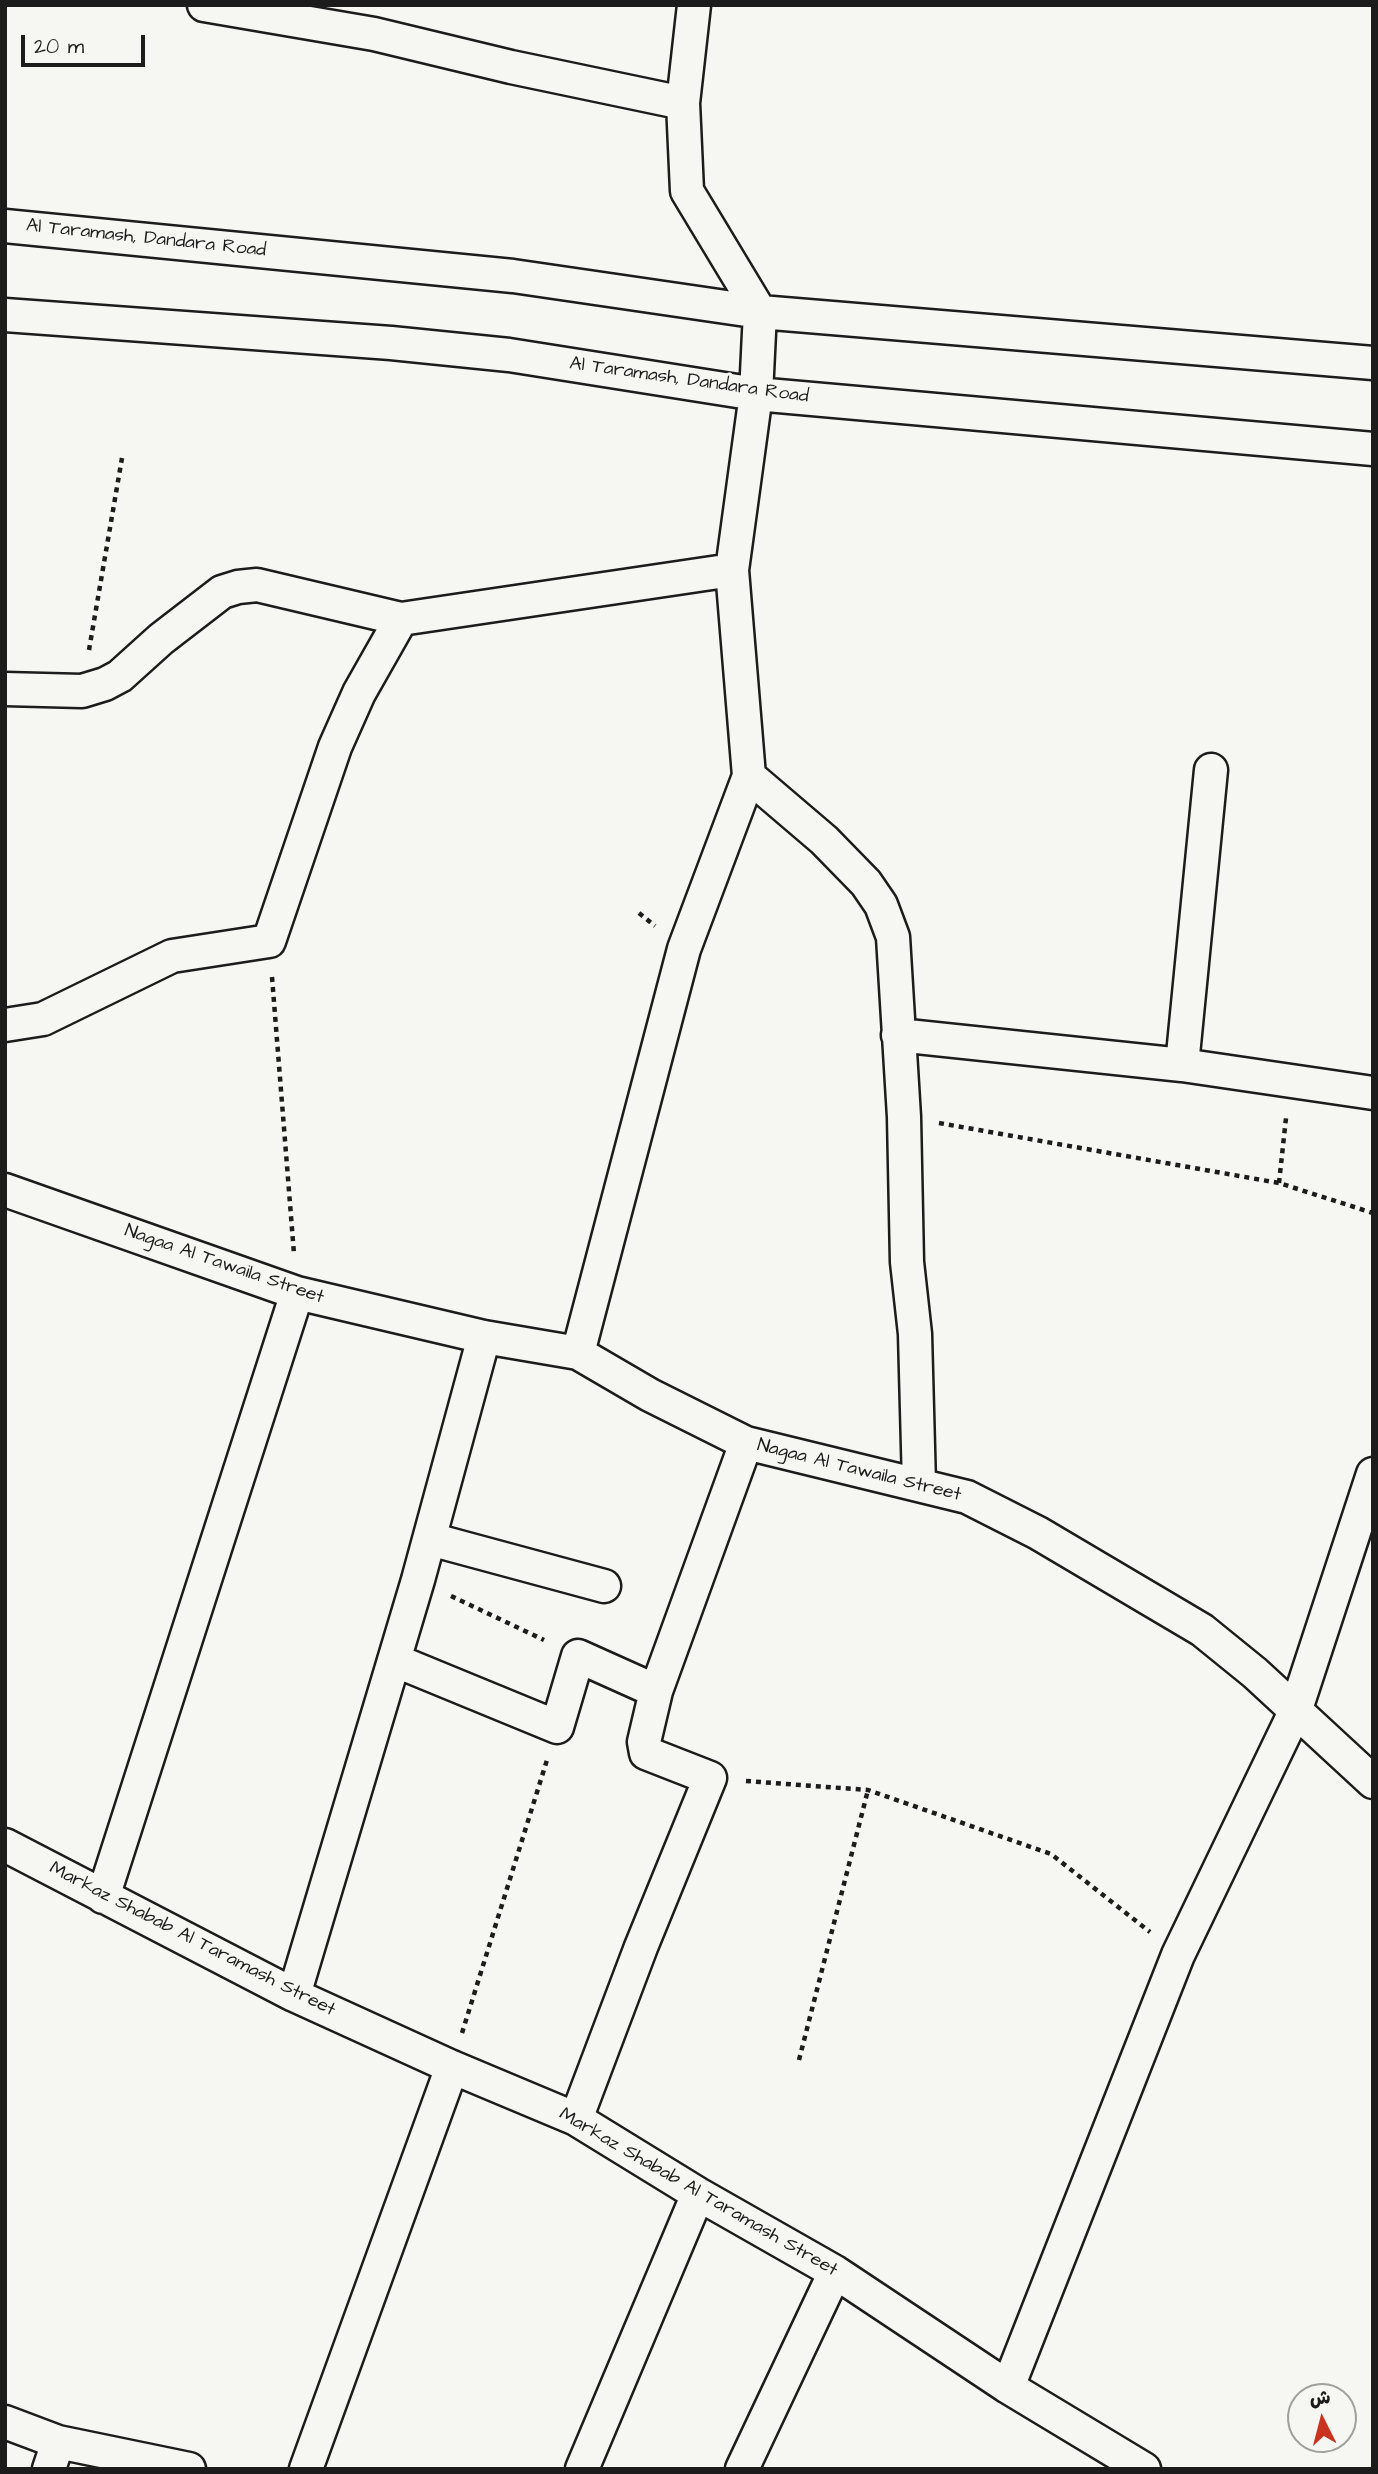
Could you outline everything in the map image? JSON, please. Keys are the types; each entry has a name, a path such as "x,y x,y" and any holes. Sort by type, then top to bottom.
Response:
{"street":[{"path":"204,5 373,34 511,67 683,103"},
{"path":"578,1353 684,949 749,776 732,570 755,394 760,312 687,191 683,103 694,5"},
{"name":"Al Taramash, Dandara Road","path":"5,226 513,276 760,312 1373,363"},
{"name":"Al Taramash, Dandara Road","path":"5,315 496,354 755,394 1373,449"},
{"path":"5,690 82,691 120,676 161,639 222,593 237,587 257,585 401,619 732,570"},
{"path":"5,1025 43,1019 172,956 269,941 335,747 359,693 401,619"},
{"path":"1182,1065 1211,770"},
{"path":"749,776 824,840 866,883 881,905 893,937 904,1117 907,1262 915,1334 919,1485"},
{"path":"898,1035 1182,1065 1373,1093"},
{"name":"Nagaa Al Tawaila Street","path":"5,1190 297,1293 484,1337 578,1353 650,1395 746,1443 967,1497 1038,1533 1202,1630 1255,1673 1373,1782"},
{"path":"103,1897 297,1293"},
{"path":"294,1995 430,1539 484,1337"},
{"path":"576,2119 640,1947 710,1778 646,1753 644,1742 656,1691 746,1443"},
{"path":"1008,2386 1178,1955 1295,1712 1373,1474"},
{"path":"430,1539 604,1586"},
{"path":"394,1660 557,1727 578,1656 656,1691"},
{"name":"Markaz Shabab Al Taramash Street","path":"5,1845 294,1995 452,2067 576,2119 698,2194 835,2272 1008,2386 1144,2469"},
{"path":"306,2469 452,2067"},
{"path":"582,2469 698,2194"},
{"path":"742,2469 835,2272"},
{"path":"5,2422 53,2455 189,2469"}],"path":[{"path":"82,691 122,458"},
{"path":"269,941 297,1293"},
{"path":"1279,1183 1291,1080"},
{"path":"904,1117 1279,1183 1373,1213"},
{"path":"418,1580 578,1656"},
{"path":"452,2067 557,1727"},
{"path":"710,1778 868,1790 1051,1854 1178,1955"},
{"path":"799,2060 868,1790"}]}
